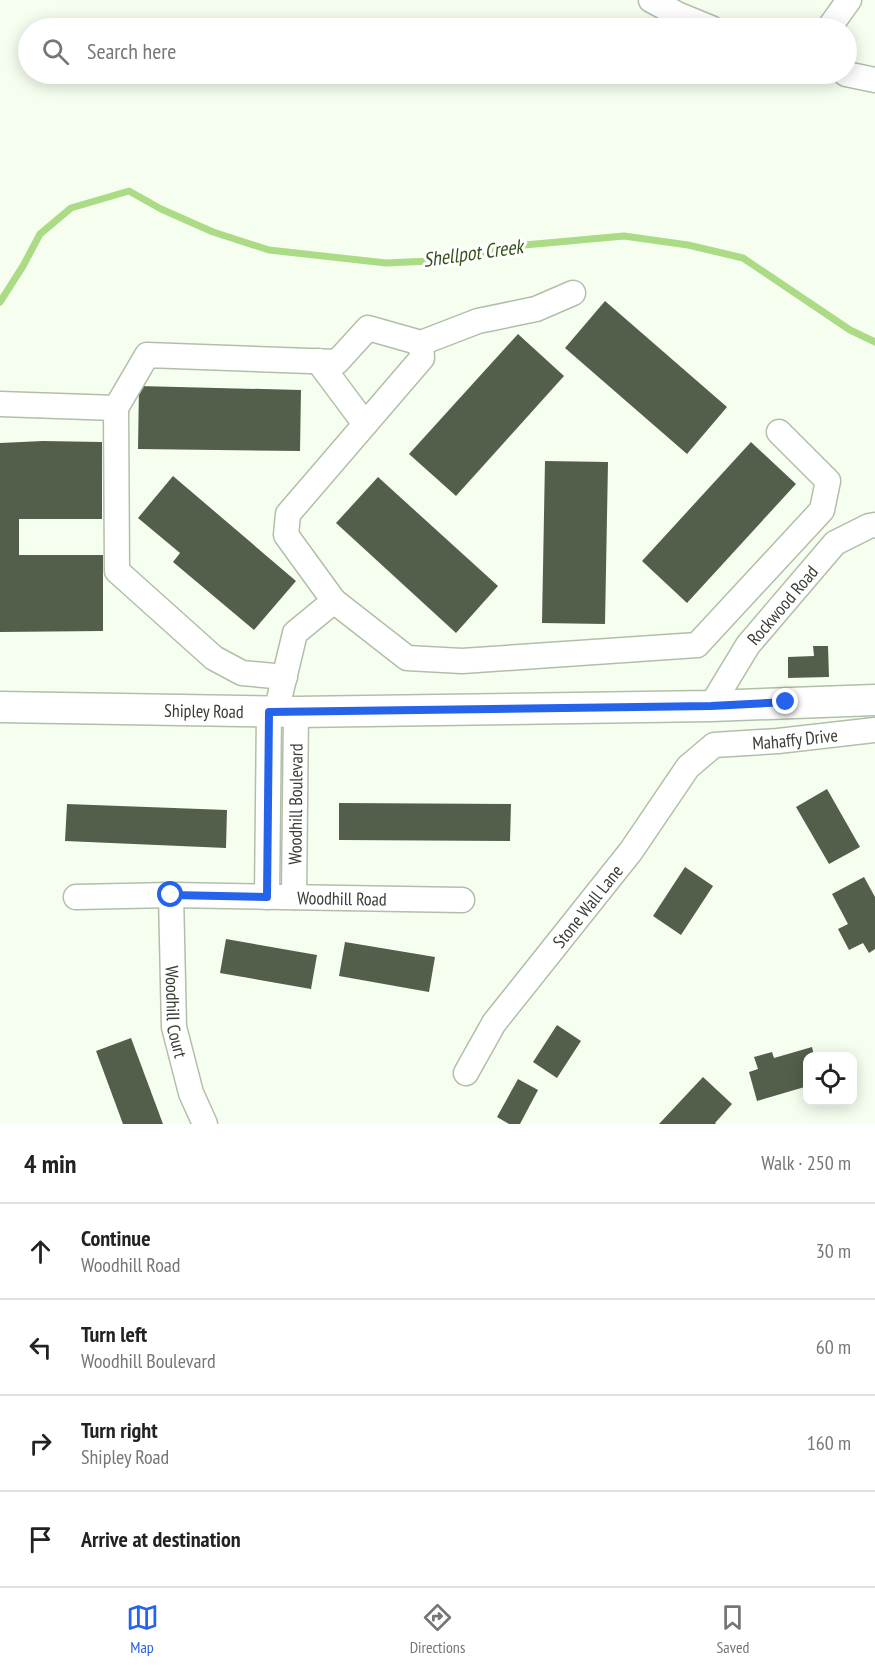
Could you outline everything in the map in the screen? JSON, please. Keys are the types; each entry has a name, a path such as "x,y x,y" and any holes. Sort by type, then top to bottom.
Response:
{"main road":[{"name":"Shipley Road","path":"0,707 280,712 711,706 875,700"}],"street":[{"path":"651,0 687,18"},
{"path":"836,18 849,0"},
{"path":"857,76 875,80"},
{"path":"285,677 242,673 214,658 117,571 116,408 147,355 337,362 368,328 421,343 478,321 536,309 573,293"},
{"path":"421,343 422,358 288,514 286,535 334,601 407,658 462,661 697,645 822,510 828,481 779,432"},
{"path":"318,361 365,424"},
{"path":"0,404 116,408"},
{"name":"Rockwood Road","path":"711,706 747,645 835,543 875,525"},
{"path":"280,712 295,633 334,601"},
{"name":"Woodhill Boulevard","path":"267,897 280,712"},
{"name":"Woodhill Boulevard","path":"280,712 294,897"},
{"name":"Mahaffy Drive","path":"714,745 778,741 875,730"},
{"name":"Stone Wall Lane","path":"466,1073 494,1023 631,852 687,767 714,745"},
{"name":"Woodhill Road","path":"76,897 171,895 462,900"},
{"name":"Woodhill Court","path":"171,895 174,1027 191,1093 205,1124"}],"building":[{"path":"605,301 727,407 687,454 565,348"},
{"path":"518,334 564,376 456,496 409,454"},
{"path":"139,386 301,390 300,451 138,449"},
{"path":"102,442 102,519 19,519 19,555 103,555 103,631 0,632 0,443"},
{"path":"751,442 796,484 687,603 642,561"},
{"path":"545,461 608,462 605,624 542,623"},
{"path":"173,476 296,581 254,630 173,562 180,553 138,518"},
{"path":"378,477 498,586 456,633 336,523"},
{"path":"813,646 828,646 829,677 788,678 788,657 814,656"},
{"path":"827,789 860,847 829,864 796,807"},
{"path":"339,803 511,804 510,841 339,840"},
{"path":"67,804 227,810 226,848 65,841"},
{"path":"685,867 713,886 681,935 653,916"},
{"path":"864,877 875,897 875,949 869,953 863,943 849,950 838,929 848,924 832,894"},
{"path":"226,939 317,955 311,989 220,973"},
{"path":"345,942 435,957 429,992 339,976"},
{"path":"557,1025 581,1041 557,1078 533,1062"},
{"path":"131,1038 163,1124 123,1124 96,1051"},
{"path":"812,1047 813,1052 803,1052 803,1087 757,1101 749,1072 758,1069 754,1057 772,1052 774,1058"},
{"path":"703,1077 732,1104 716,1124 659,1124"},
{"path":"518,1079 538,1090 520,1124 509,1124 497,1117"}],"waterway":[{"name":"Shellpot Creek","path":"0,302 40,234 71,208 129,191 161,209 213,232 269,250 386,263 452,260 503,247 624,236 688,245 743,258 850,330 875,342"}],"route":[{"path":"171,895 267,897 269,712 711,706 786,702"}]}
